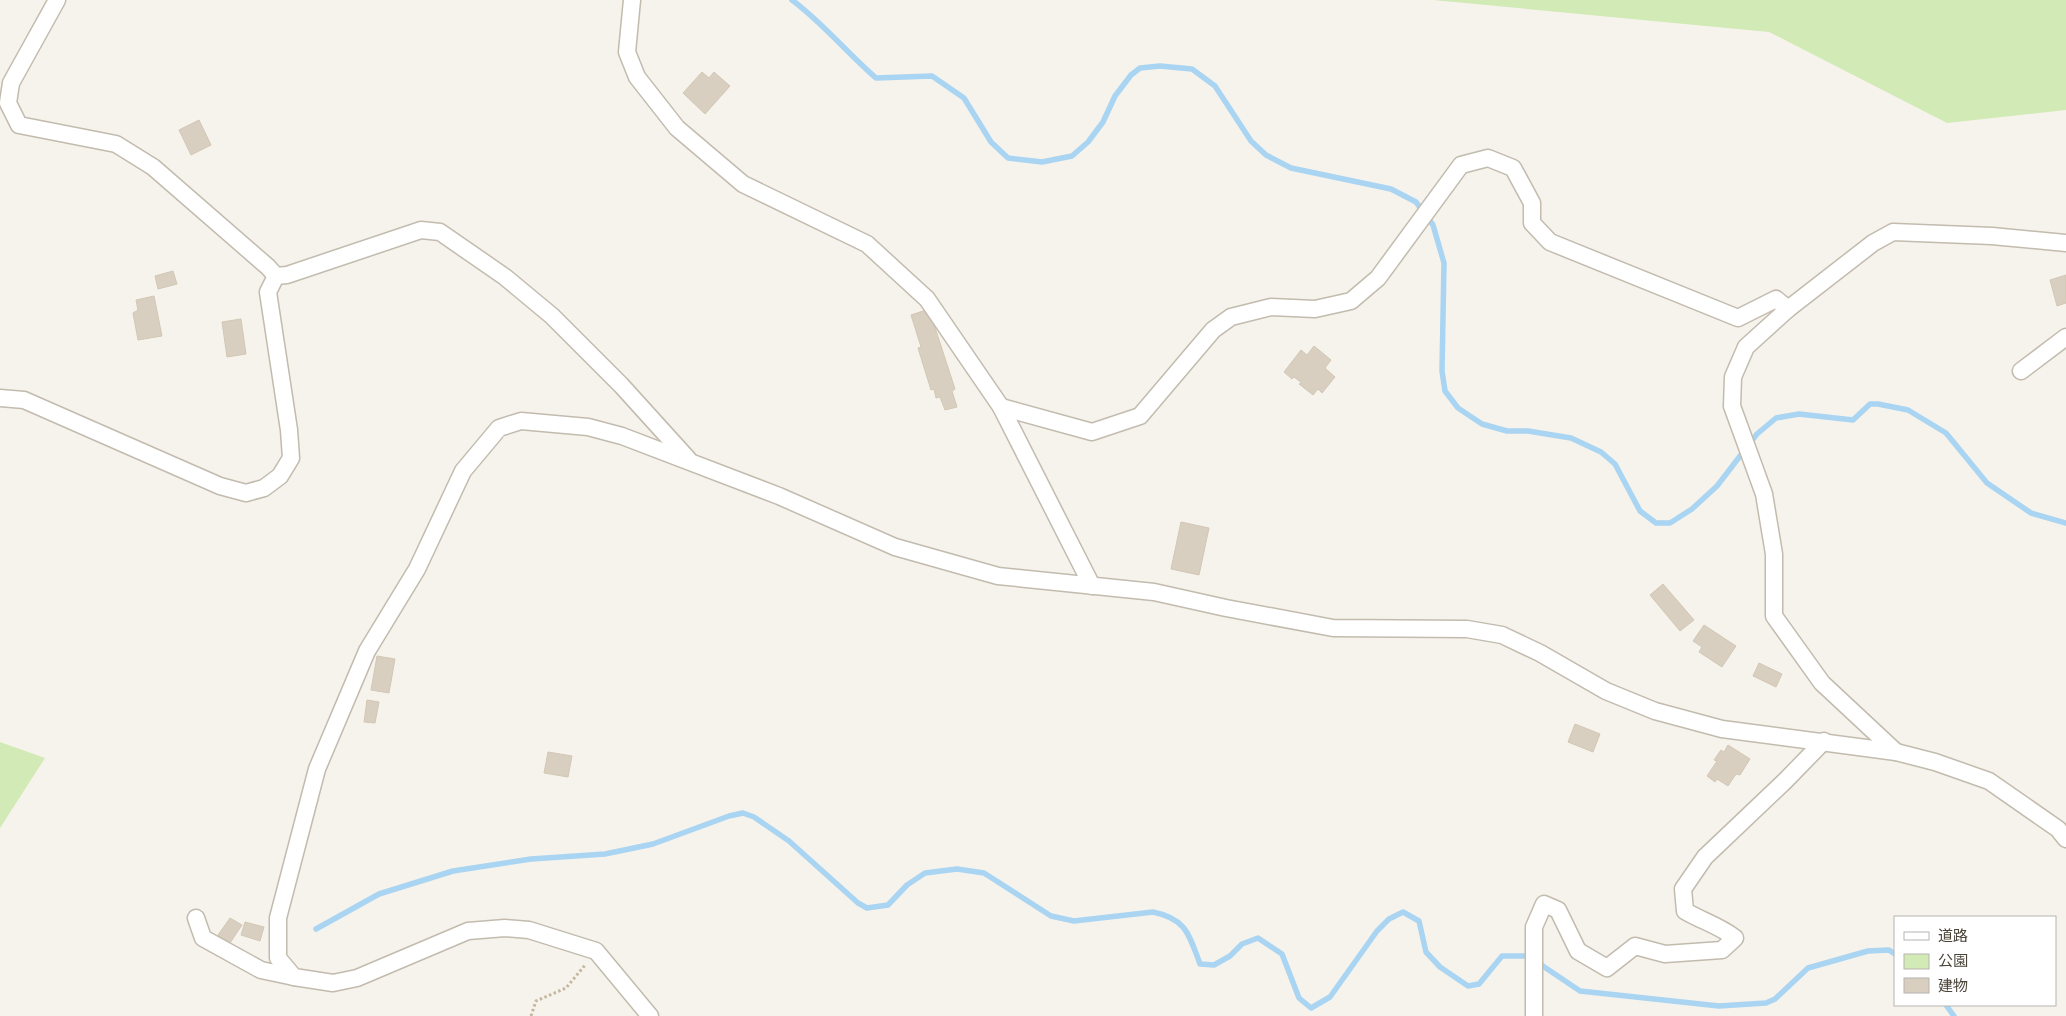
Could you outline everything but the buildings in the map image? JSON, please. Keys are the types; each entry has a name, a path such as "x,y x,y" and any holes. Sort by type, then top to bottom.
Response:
{"street":[{"path":"57,0 11,83 8,103 19,125 116,144 154,167 276,276"},
{"path":"632,0 627,52 637,77 677,128 743,184 867,244 927,299 1001,407 1092,586"},
{"path":"1001,407 1092,432 1140,416 1213,330 1230,317 1271,307 1315,310 1351,301 1378,278 1461,165 1488,158 1513,168 1532,203 1532,223 1550,242 1738,318 1776,299 1788,309"},
{"path":"276,276 287,275 421,230 440,232 505,277 552,316 621,385 692,463"},
{"path":"1896,752 1822,683 1774,616 1774,554 1764,494 1732,406 1733,377 1746,347 1788,309 1873,243 1893,232 1992,236 2066,243"},
{"path":"0,398 24,400 220,486 246,493 264,488 280,476 291,458 289,430 268,292 276,276"},
{"path":"2021,371 2066,337"},
{"path":"294,977 278,958 278,918 317,769 366,651 417,569 464,471 499,428 522,421 588,427 622,436 779,496 895,547 998,576 1154,592 1226,608 1334,628 1467,629 1502,635 1540,653 1606,691 1655,711 1722,728 1896,752 1935,762 1989,781 2058,829 2066,839"},
{"path":"1534,1016 1534,927 1544,904 1558,910 1578,950 1607,968 1634,946 1665,954 1722,950 1735,938 1723,928 1705,923 1685,911 1683,889 1705,857 1824,741"},
{"path":"196,918 204,938 261,970 333,983 357,978 468,931 505,928 529,930 596,951 650,1016"}],"path":[{"path":"531,1016 536,1001 566,988 596,951"}],"green space":[{"path":"1433,0 2066,0 2066,110 1947,123 1769,32"},
{"path":"0,742 45,758 0,828"}],"waterway":[{"path":"792,0 814,18 876,78 932,76 964,98 991,142 1008,158 1042,162 1072,156 1088,142 1103,122 1115,96 1131,75 1140,68 1160,66 1192,69 1215,86 1251,141 1266,155 1291,168 1391,189 1416,202 1433,225 1444,263 1442,371 1445,391 1458,408 1482,424 1507,431 1528,431 1571,438 1601,452 1615,464 1640,511 1656,523 1670,523 1692,509 1717,486 1757,434 1776,418 1799,414 1853,420 1870,404 1908,410 1946,433 1987,483 2031,513 2066,523"},
{"path":"316,929 379,894 453,871 531,859 605,854 653,844 729,816 743,813 754,817 789,841 858,903 867,908 888,905 907,885 925,873 957,869 984,873 1051,916 1074,921 1153,912 1164,915 1173,919 1185,930 1200,964 1214,965 1230,956 1242,944 1258,938 1282,954 1299,998 1311,1008 1330,997 1377,931 1389,919 1403,912 1419,921 1426,952 1440,967 1468,986 1479,984 1502,956 1528,956 1580,991 1719,1006 1766,1003 1775,999 1808,968 1868,951 1889,950 1894,953"},
{"path":"1947,1006 1954,1016"}]}
